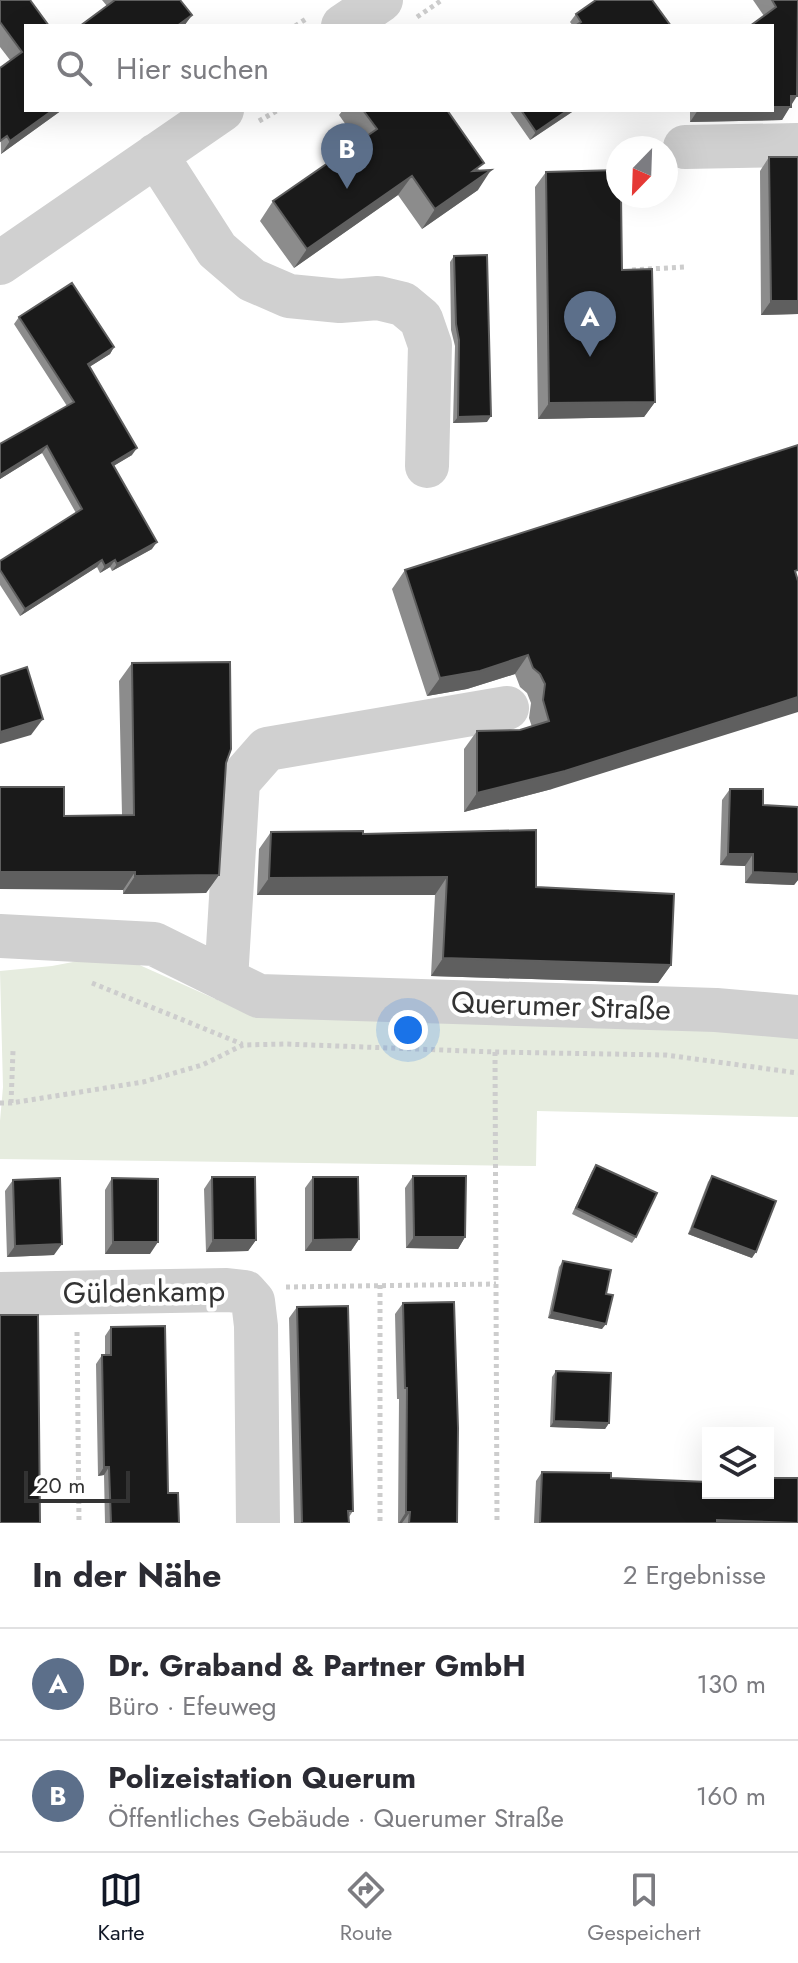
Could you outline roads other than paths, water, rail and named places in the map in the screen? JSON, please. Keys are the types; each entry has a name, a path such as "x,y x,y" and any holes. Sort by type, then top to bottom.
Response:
{"street":[{"path":"350,24 399,9"},
{"path":"0,263 219,112"},
{"path":"685,147 798,145"},
{"path":"156,155 217,250 252,280 289,296 340,301 378,298 403,304 421,319 430,345 427,466"},
{"path":"226,980 238,782 267,749 507,708"},
{"name":"Querumer Straße","path":"0,936 154,944 259,996 716,1010 798,1017"},
{"name":"Güldenkamp","path":"0,1294 245,1292 253,1301 256,1326 258,1523"}],"place":[{"name":"Polizeistation Querum","path":"347,189"},
{"name":"Dr. Graband & Partner GmbH","path":"590,357"}]}
